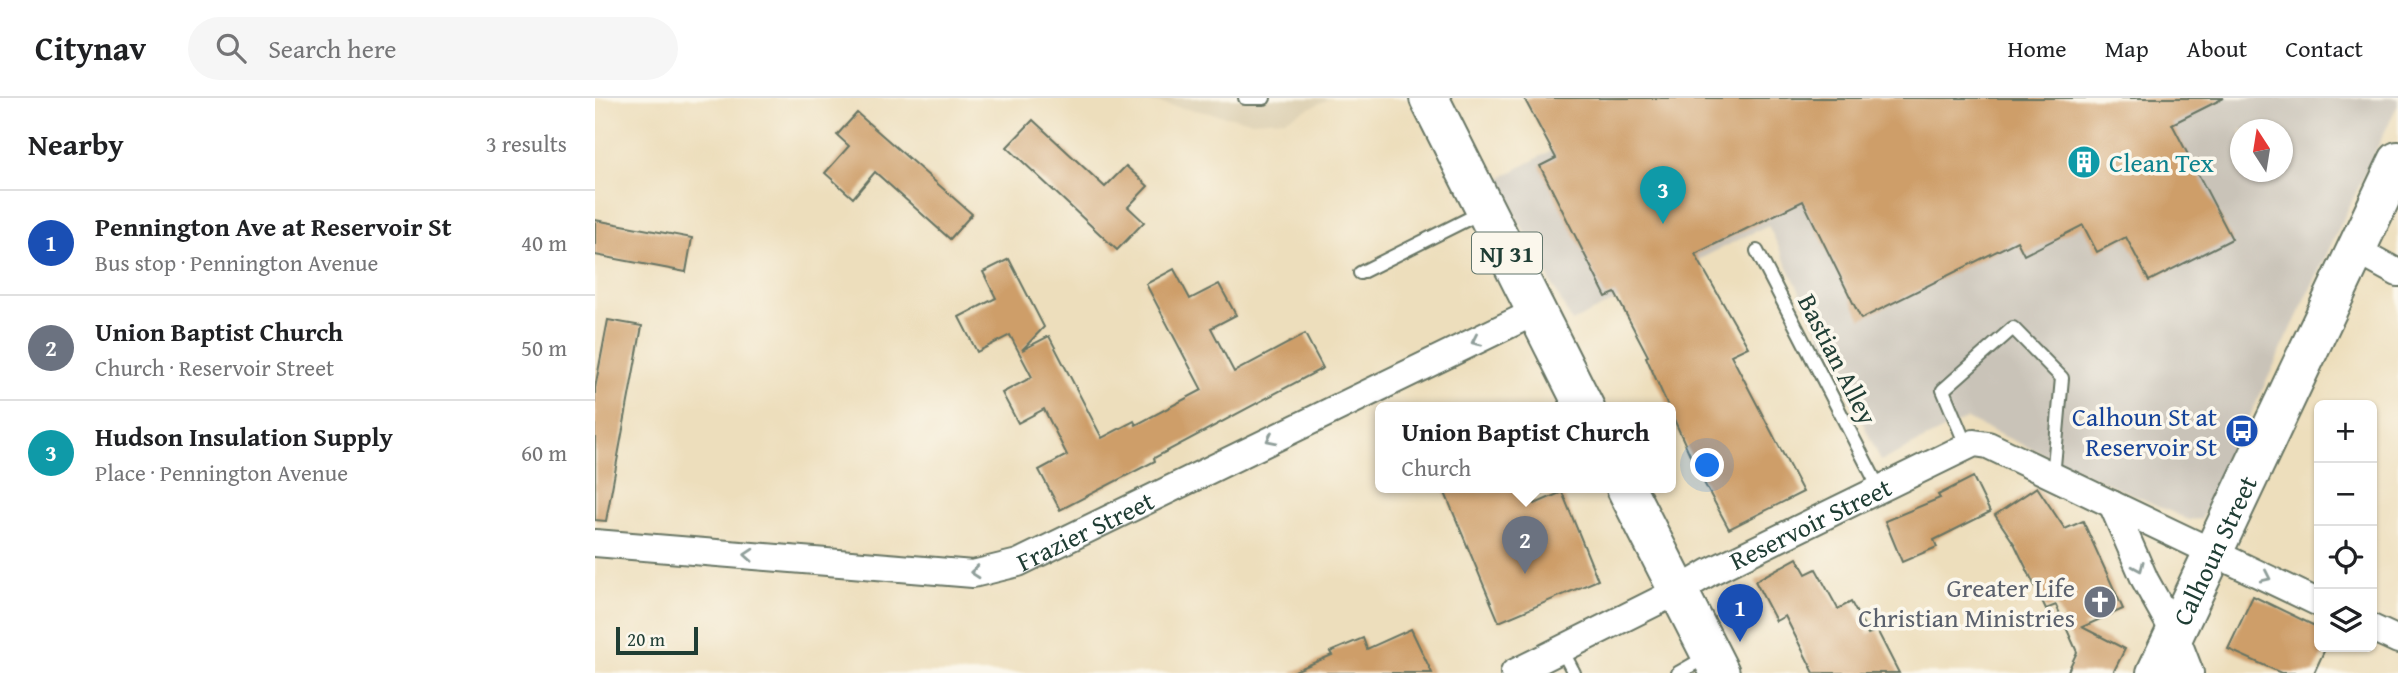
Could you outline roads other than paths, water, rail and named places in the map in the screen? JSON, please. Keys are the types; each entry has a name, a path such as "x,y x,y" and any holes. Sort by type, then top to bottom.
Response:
{"main road":[{"name":"NJ 31","path":"1429,98 1582,402"},
{"name":"Calhoun Street","path":"2156,673 2398,160"},
{"path":"1629,493 1678,591 1702,667"}],"street":[{"path":"2355,250 2398,273"},
{"name":"Frazier Street","path":"595,544 972,574 998,569 1018,563 1537,311"},
{"path":"1966,445 1988,445 2314,601"},
{"name":"Reservoir Street","path":"1514,673 1966,445"},
{"path":"2112,504 2145,580 2175,634 2190,673"},
{"path":"2377,630 2398,640"}],"lane":[{"path":"1245,98 1264,98"},
{"path":"1360,273 1486,210"},
{"name":"Bastian Alley","path":"1757,251 1879,488"},
{"path":"1966,445 1943,390 2013,328 2062,378 2053,477"},
{"path":"1561,649 1574,673"}],"place":[{"name":"Clean Tex","path":"2084,162"},
{"name":"Hudson Insulation Supply","path":"1663,224"},
{"name":"Calhoun St at Reservoir St","path":"2242,431"},
{"name":"Union Baptist Church","path":"1525,574"},
{"name":"Greater Life Christian Ministries","path":"2100,602"},
{"name":"Pennington Ave at Reservoir St","path":"1740,642"}]}
